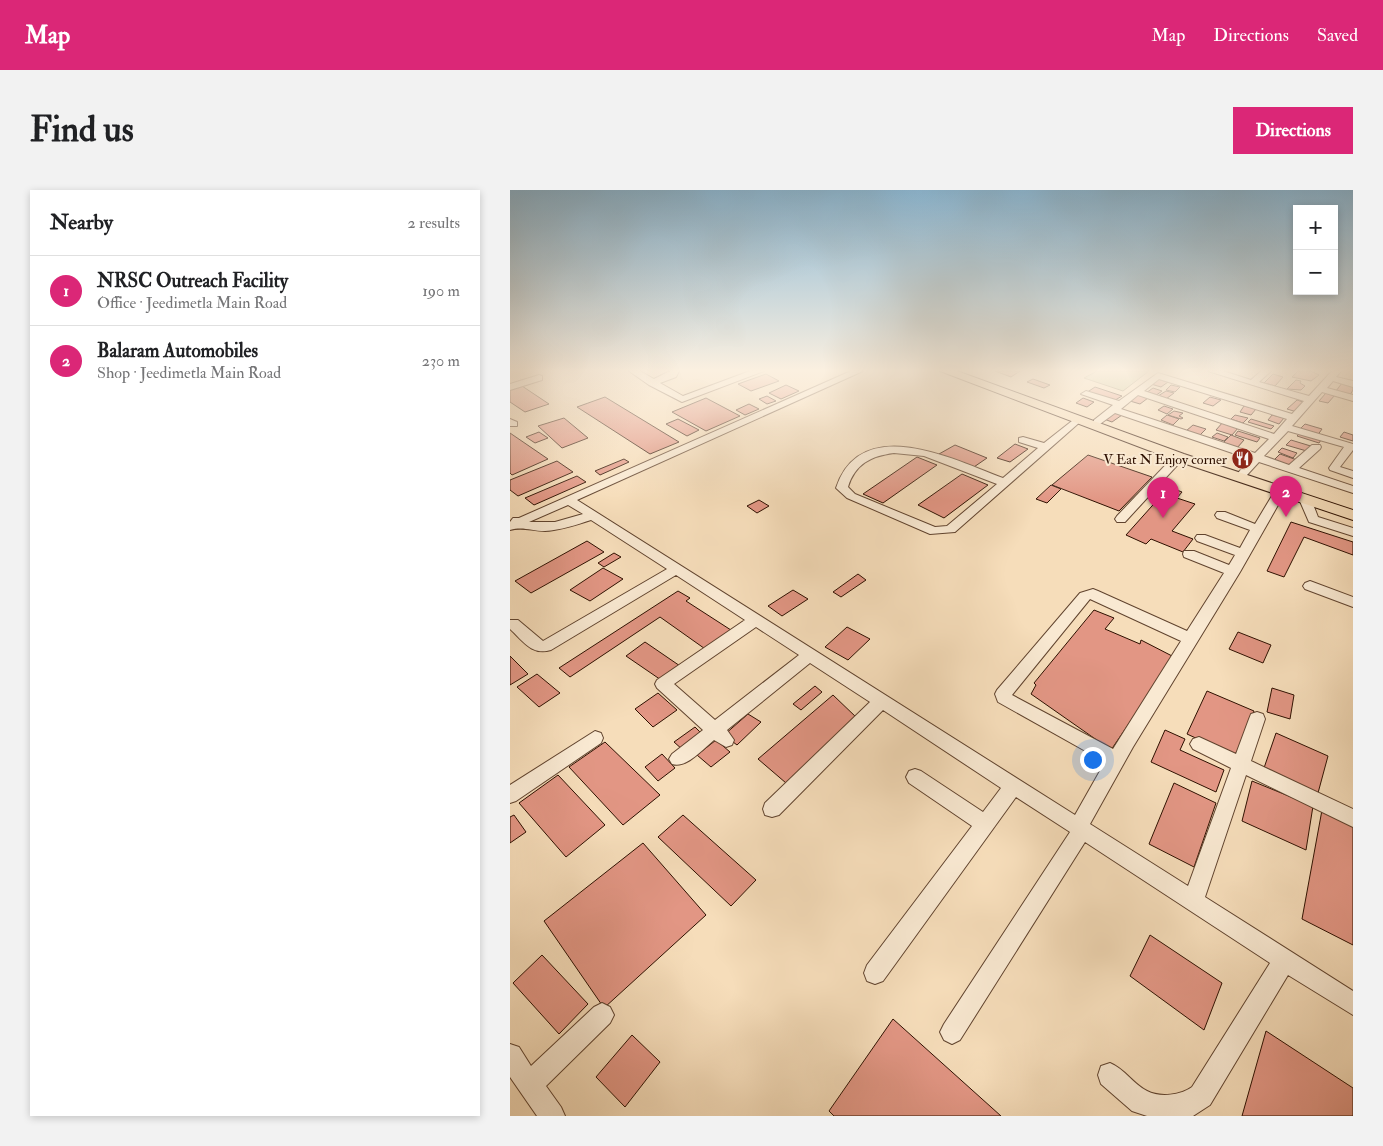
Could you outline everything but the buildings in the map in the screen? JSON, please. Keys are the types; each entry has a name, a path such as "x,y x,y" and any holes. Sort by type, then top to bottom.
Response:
{"main road":[{"path":"1061,414 1179,457 1353,515"},
{"path":"1076,414 1243,473 1353,509"}],"street":[{"path":"513,521 569,500 763,414"},
{"path":"1097,422 1107,414"},
{"path":"1136,414 1353,490"},
{"path":"1215,414 1280,433 1352,447 1334,468 1353,475"},
{"path":"1282,414 1294,418"},
{"path":"1243,473 1298,414"},
{"path":"1004,483 922,453 906,450 872,454 856,461 844,479 842,488 851,496 938,531 951,529 1077,420"},
{"path":"1280,433 1316,447 1291,469"},
{"path":"1023,440 1046,447"},
{"path":"1121,519 1179,457"},
{"path":"952,1032 1080,828 1115,759 1233,572 1280,491"},
{"path":"1305,499 1314,520 1353,532"},
{"path":"569,500 1353,1004"},
{"path":"513,521 544,527 571,522 593,515"},
{"path":"1221,515 1258,529"},
{"path":"1201,538 1243,554"},
{"path":"1189,554 1233,572"},
{"path":"513,624 540,646 546,646 677,569"},
{"path":"1310,586 1353,602"},
{"path":"1115,759 1004,698 1003,694 1088,594 1093,594 1191,639"},
{"path":"720,735 663,684 756,620"},
{"path":"678,760 720,735 810,654"},
{"path":"772,808 882,701"},
{"path":"1193,901 1257,719"},
{"path":"510,795 595,738"},
{"path":"1198,744 1353,818"},
{"path":"915,777 985,824"},
{"path":"875,973 1013,786"},
{"path":"1110,1075 1141,1102 1169,1107 1189,1105 1201,1096 1284,960"},
{"path":"530,1084 602,1015"},
{"path":"510,1056 552,1116"}],"place":[{"name":"V Eat N Enjoy corner","path":"1243,459"},
{"name":"Balaram Automobiles","path":"1286,517"},
{"name":"NRSC Outreach Facility","path":"1163,518"}]}
